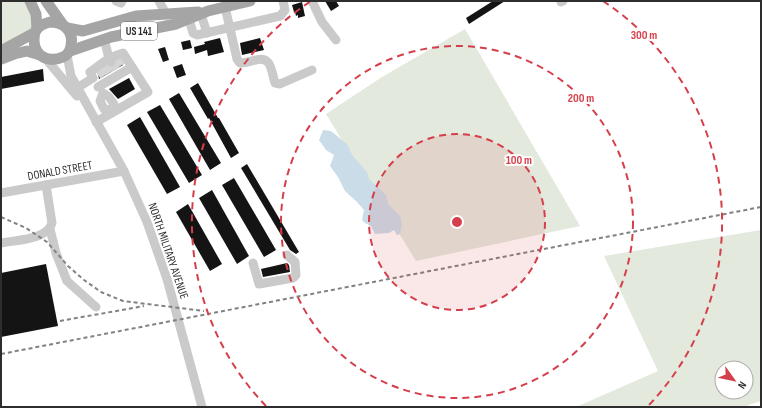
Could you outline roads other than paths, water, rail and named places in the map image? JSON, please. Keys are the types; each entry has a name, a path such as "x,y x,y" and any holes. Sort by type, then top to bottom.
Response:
{"main road":[{"path":"30,1 36,14 35,44 43,57"},
{"path":"1,59 27,51 43,57 57,59 69,53 71,36 46,1"},
{"name":"US 141","path":"69,53 104,39 176,24 205,13 250,1"},
{"name":"US 141","path":"65,26 83,31 136,16 205,13"},
{"path":"1,51 36,31 43,24 57,22 65,26"}],"street":[{"path":"116,1 121,3 122,1"},
{"path":"159,1 166,14"},
{"path":"189,19 194,34 197,35 280,16 285,10 283,1"},
{"path":"312,1 322,22 336,40"},
{"path":"225,7 239,62 243,63 261,58 265,59 270,65 274,80 277,84 312,70"},
{"path":"205,13 207,33"},
{"path":"96,122 107,101 112,68 104,39"},
{"name":"NORTH MILITARY AVENUE","path":"69,53 71,76 124,171 147,222 167,280 202,407"},
{"name":"NORTH MILITARY AVENUE","path":"43,57 90,112"},
{"path":"112,68 148,92 107,101 90,72 112,68"},
{"path":"77,88 93,78"},
{"name":"DONALD STREET","path":"1,193 124,171"},
{"path":"46,185 52,223 50,229 56,253 67,281 96,307"},
{"path":"1,242 39,236 50,229"},
{"path":"253,263 259,284 293,278 296,275 295,262 287,255"}],"water":[{"path":"323,130 331,131 347,144 352,155 367,172 369,179 386,195 388,204 400,216 402,225 400,234 397,235 394,230 389,233 375,234 371,226 362,220 364,210 345,191 338,177 330,166 334,155 326,150 319,140"}],"tunnel":[{"path":"117,58 122,65"},
{"path":"111,62 115,70"},
{"path":"105,65 110,73"},
{"path":"99,69 104,76"}],"railway":[{"path":"1,354 761,207"},
{"path":"1,217 26,228 47,242 68,266 101,292 123,301 204,311"},
{"path":"60,321 144,306"}]}
